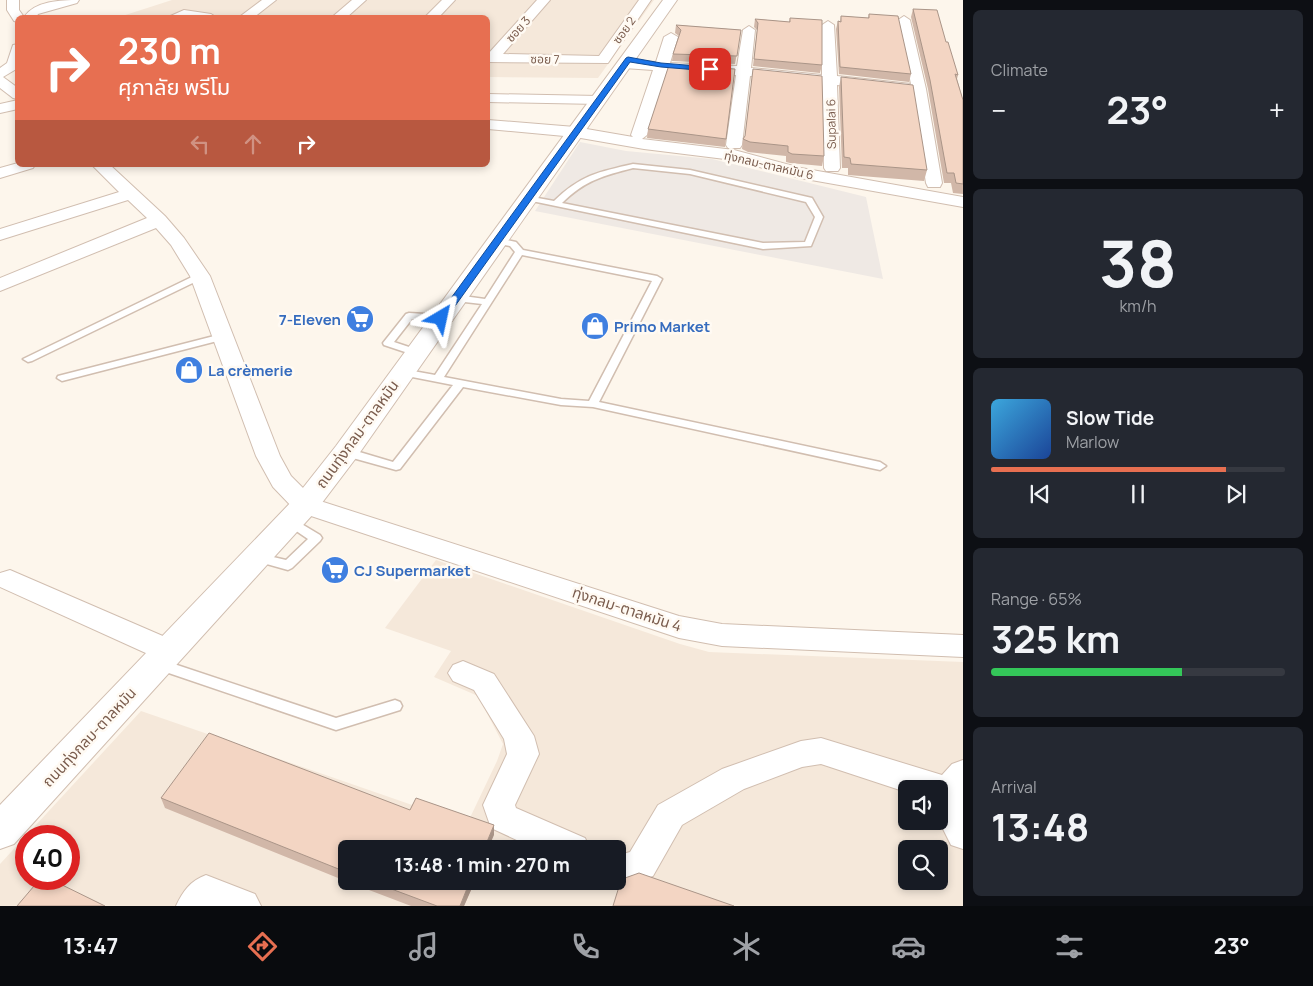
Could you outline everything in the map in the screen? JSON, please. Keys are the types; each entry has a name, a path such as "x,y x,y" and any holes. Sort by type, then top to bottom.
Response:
{"street":[{"path":"31,15 34,11 73,0"},
{"path":"248,15 270,0"},
{"path":"341,15 360,0"},
{"path":"433,15 449,0"},
{"name":"ซอย 3","path":"490,58 544,0"},
{"name":"ซอย 2","path":"619,61 645,0"},
{"name":"ถนนทุ่งกลม-ตาลหมัน","path":"0,832 297,513 346,452 449,308 509,247 528,198 599,100 619,61 670,0"},
{"path":"904,20 919,89 934,183"},
{"name":"Supalai 6","path":"828,25 832,168"},
{"path":"734,145 749,30"},
{"path":"639,135 671,37"},
{"path":"0,74 13,65 15,58"},
{"name":"ซอย 7","path":"490,58 619,61 649,67 661,65 744,71 919,89"},
{"path":"0,81 15,94"},
{"path":"0,109 15,98"},
{"path":"490,98 599,100"},
{"name":"ทุ่งกลม-ตาลหมัน 6","path":"490,125 575,132 734,155 800,173 963,202"},
{"path":"0,173 20,167"},
{"path":"102,167 159,220 178,242 200,276 268,456 297,513"},
{"path":"0,235 130,194"},
{"path":"0,284 159,220"},
{"name":"ทุ่งกลม-ตาลหมัน 4","path":"297,513 679,627 722,635 963,646"},
{"path":"10,580 164,657"},
{"path":"463,673 484,682 519,736 523,754 499,805 503,818 553,840"},
{"path":"626,869 641,865 670,815 733,779 801,754 821,751 956,782 951,813 963,834"},
{"path":"200,898 243,906"}],"lane":[{"path":"528,198 556,204 763,246 808,244 819,217 809,200 690,172 633,166 593,176 568,192 556,204"},
{"path":"438,379 488,302 509,247 657,279 593,404"},
{"path":"28,359 200,276"},
{"path":"449,308 488,302"},
{"path":"62,378 222,337"},
{"path":"409,363 438,379 561,402 593,404 880,466"},
{"path":"346,452 396,466 460,383"},
{"path":"164,657 336,724 395,706"}],"shaded area":[{"path":"172,0 654,0 598,78 490,77 490,15 125,15"},
{"path":"580,142 626,151 712,159 866,197 883,279 535,211"},
{"path":"436,560 680,644 709,652 963,662 963,906 0,906 0,864 15,848 15,890 80,890 80,825 36,825 141,711 467,824 497,761 503,744 478,696 434,677 451,651 385,628"}],"building":[{"path":"913,9 937,10 958,75 955,74 963,100 963,184 956,183 954,173 947,173 930,80"},
{"path":"869,14 898,16 911,74 840,67 838,21 841,22 841,16 869,18"},
{"path":"790,18 822,20 822,65 754,59 758,23 755,19 790,22"},
{"path":"676,25 741,30 737,56 673,54 681,30"},
{"path":"669,65 735,69 726,139 648,129"},
{"path":"753,69 822,76 824,156 792,154 788,152 788,146 750,142 743,139 745,136"},
{"path":"841,77 913,85 927,170 851,164 850,158 844,157"},
{"path":"209,733 410,810 416,798 494,825 488,840 338,840 338,869 161,798"},
{"path":"639,873 734,906 613,906 618,890 626,890 626,878"},
{"path":"31,890 72,890 105,906 17,906"},
{"path":"394,890 466,890 460,906 437,906"}],"place":[{"name":"7-Eleven","path":"360,319"},
{"name":"Primo Market","path":"595,326"},
{"name":"La crèmerie","path":"189,370"},
{"name":"CJ Supermarket","path":"335,570"}],"route":[{"path":"441,318 628,59 661,65 710,69"}]}
